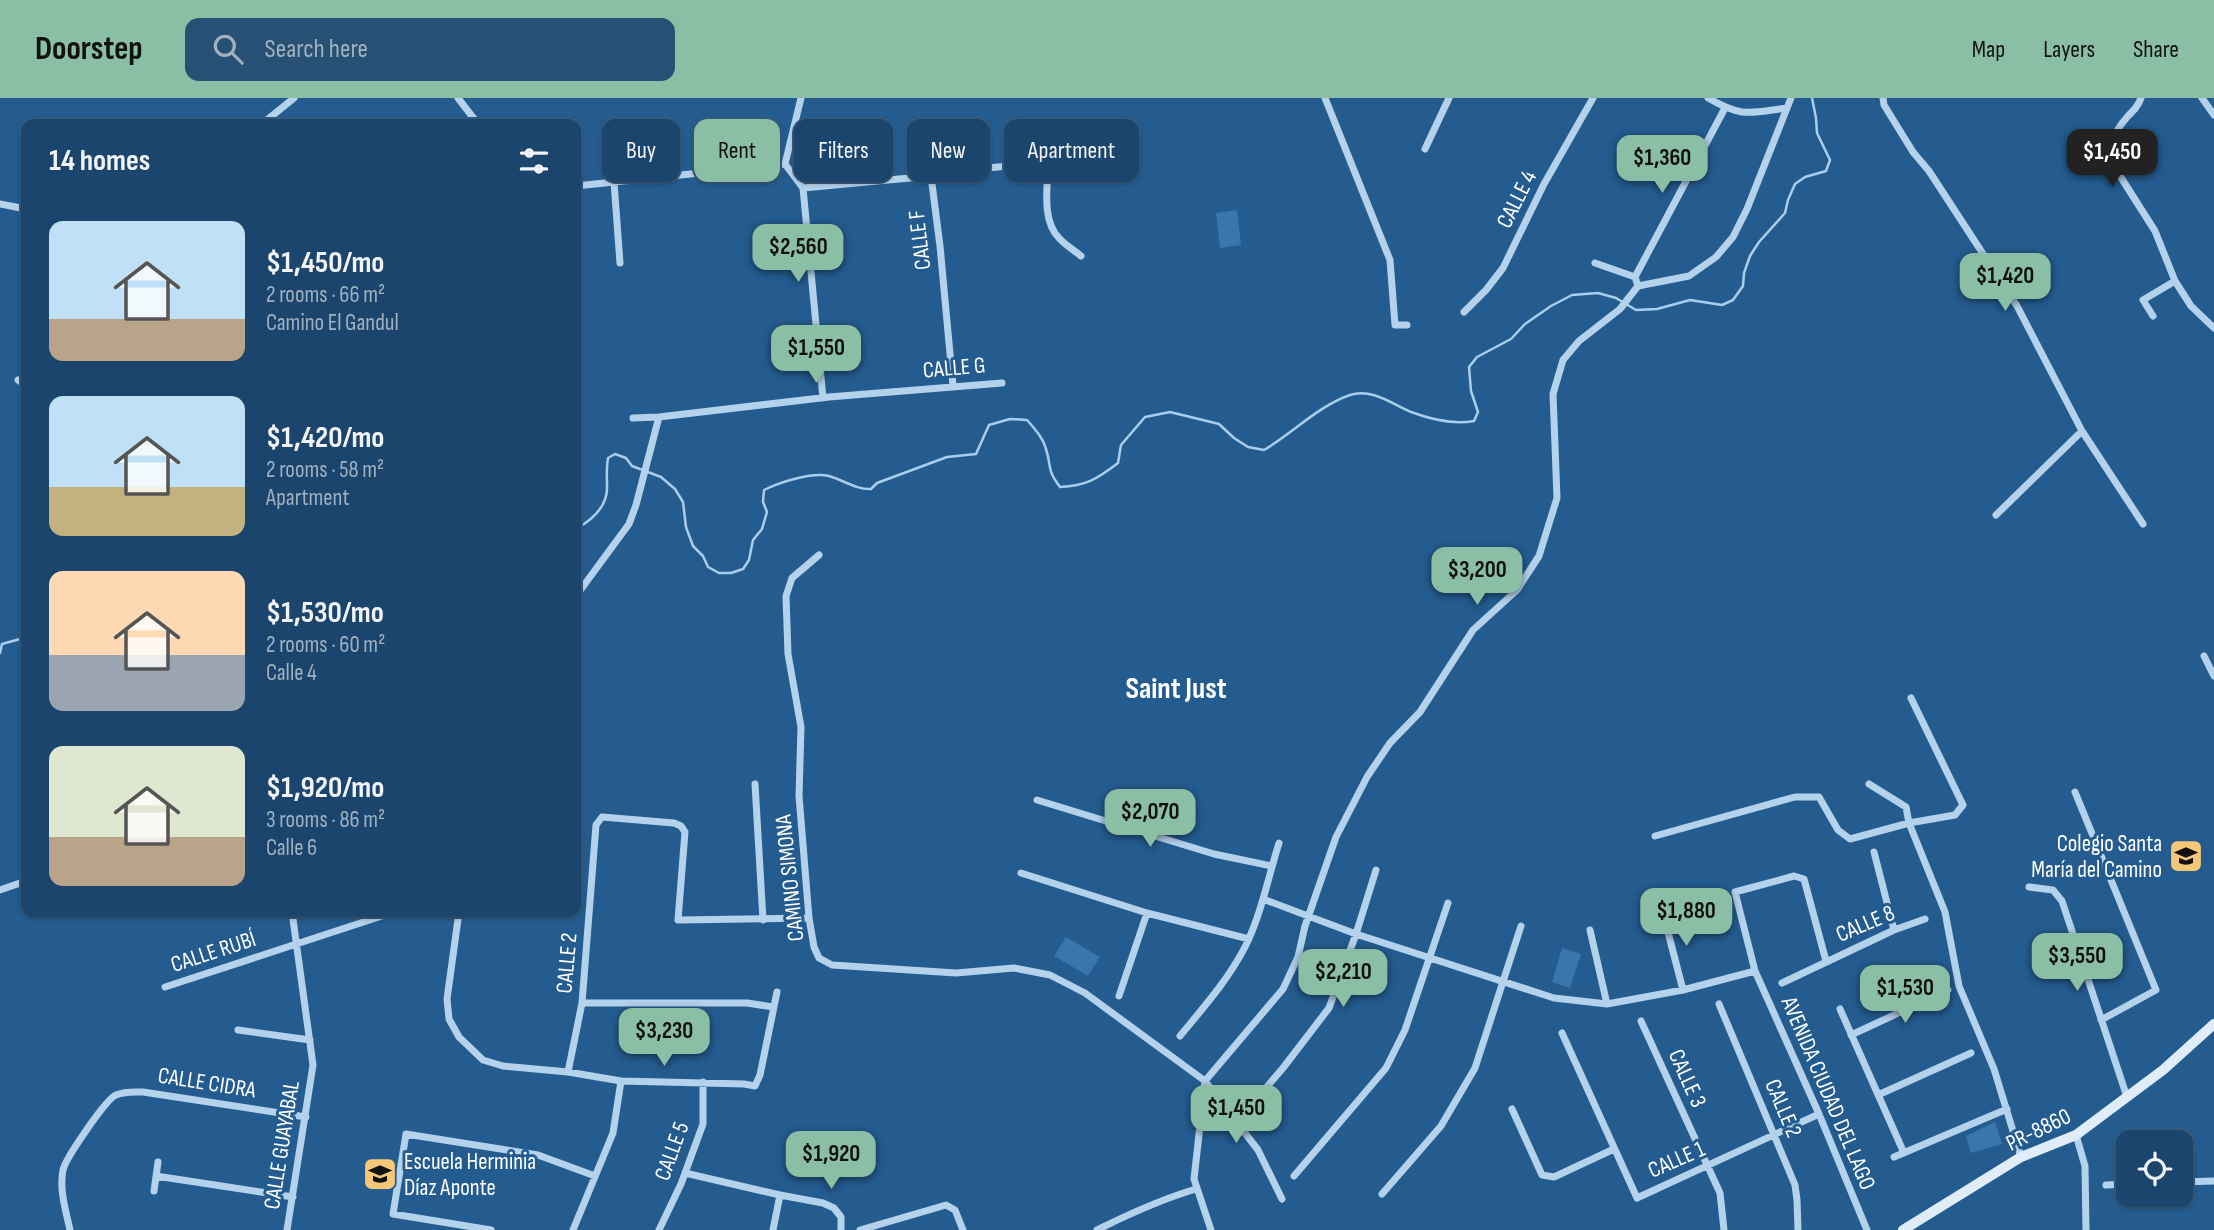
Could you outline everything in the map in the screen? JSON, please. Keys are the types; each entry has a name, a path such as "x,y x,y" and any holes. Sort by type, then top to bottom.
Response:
{"street":[{"path":"267,119 294,98"},
{"path":"458,98 474,119"},
{"path":"785,164 801,98"},
{"path":"1325,98 1390,260 1395,325 1407,325"},
{"path":"1425,149 1449,98"},
{"name":"CALLE 4","path":"1464,312 1503,268 1544,184 1593,98"},
{"path":"1708,98 1742,114 1787,108"},
{"path":"1211,1230 1196,1189 1194,1169 1205,1081 1283,989 1298,957 1308,916 1336,837 1367,776 1390,743 1420,712 1473,629 1517,590 1539,556 1557,498 1553,394 1563,360 1579,341 1621,308 1638,286 1689,276 1716,257 1733,237 1747,209 1791,98"},
{"path":"1883,98 1913,152 1929,171 2017,306 2082,431 2143,524"},
{"path":"2141,98 2138,107 2125,119 2112,139 2115,168 2155,231 2175,281 2191,306 2214,328"},
{"path":"2202,98 2214,115"},
{"path":"1638,286 1635,276 1725,108"},
{"path":"990,168 1048,162 1047,206 1053,230 1081,256"},
{"path":"680,175 785,164"},
{"path":"785,164 803,188 823,398"},
{"name":"CALLE F","path":"803,188 907,178"},
{"path":"581,185 614,182 620,263"},
{"name":"CALLE F","path":"932,182 953,386"},
{"path":"0,204 21,208"},
{"path":"1595,262 1635,276"},
{"path":"2153,316 2143,300 2175,281"},
{"name":"CALLE G","path":"633,418 1002,383"},
{"path":"581,589 629,524 659,417"},
{"path":"1996,515 2082,431"},
{"name":"CAMINO SIMONA","path":"819,555 792,578 786,596 788,654 801,727 799,796 809,918 814,947 819,958 832,965 956,973 1014,968 1050,975 1085,993 1205,1081 1258,1150 1282,1199"},
{"path":"2204,656 2213,673"},
{"path":"1655,836 1795,797 1819,797 1838,830 1850,839 1955,814 1963,806 1911,698"},
{"path":"755,784 763,920 809,918"},
{"path":"1869,784 1906,807 1909,823 1945,912 1959,986 1994,1069 2021,1157"},
{"path":"2075,792 2156,990 2101,1020"},
{"path":"1037,800 1214,853 1272,866"},
{"name":"CALLE 2","path":"568,1072 582,1003 596,825 603,817 674,823 685,832 678,920 763,920"},
{"path":"1180,1036 1227,978 1249,939 1279,843"},
{"path":"1874,852 1894,930"},
{"path":"1245,1111 1283,1068 1329,1008 1376,870"},
{"path":"1021,873 1147,913 1249,939"},
{"name":"AVENIDA CIUDAD DEL LAGO","path":"1826,961 1804,879 1794,876 1735,892 1755,971 1867,1230"},
{"path":"0,890 21,883"},
{"path":"2029,887 2053,890 2062,901 2127,1097"},
{"path":"1263,899 1356,934 1554,998 1607,1004 1683,990 1755,971"},
{"path":"1294,1176 1386,1068 1405,1030 1448,903"},
{"path":"1119,996 1147,913"},
{"path":"1663,913 1683,990"},
{"name":"CALLE GUAYABAL","path":"287,1230 313,1065 293,917"},
{"name":"CALLE RUBÍ","path":"165,987 371,917"},
{"path":"458,917 447,999 449,1019 459,1037 482,1060 503,1066 568,1072 621,1081 755,1086 760,1075 777,992"},
{"name":"CALLE 8","path":"1782,983 1894,930 1925,919"},
{"path":"1382,1194 1441,1126 1475,1068 1521,926"},
{"path":"1590,930 1607,1004"},
{"path":"1850,1035 1948,990"},
{"path":"582,1003 747,1003 773,1007"},
{"name":"CALLE 2","path":"1718,1004 1795,1185 1798,1230"},
{"path":"1840,1009 1904,1153"},
{"name":"CALLE 3","path":"1641,1021 1720,1193 1724,1230"},
{"name":"PR-8860","path":"1903,1230 2021,1157 2076,1135 2163,1070 2214,1024"},
{"path":"237,1030 310,1040"},
{"name":"CALLE 1","path":"1562,1033 1636,1198 1819,1114"},
{"path":"1878,1095 1971,1053"},
{"path":"573,1230 613,1133 621,1081"},
{"name":"CALLE 5","path":"659,1230 703,1124 703,1082"},
{"name":"CALLE CIDRA","path":"70,1230 62,1188 63,1167 103,1105 115,1095 144,1092 306,1117"},
{"path":"1512,1109 1542,1175 1546,1177 1554,1177 1614,1149"},
{"path":"1894,1157 2007,1109"},
{"path":"491,1230 393,1214 406,1134 538,1155 595,1176"},
{"path":"2076,1135 2085,1166 2086,1230"},
{"path":"154,1191 158,1162"},
{"path":"685,1172 823,1203 834,1208 841,1217 841,1230"},
{"path":"156,1176 293,1197"},
{"path":"2193,1182 2214,1181"},
{"path":"2106,1185 2116,1185"},
{"path":"1097,1230 1139,1210 1196,1189"},
{"path":"773,1230 780,1195"},
{"path":"860,1230 946,1205 955,1210 963,1230"}],"shaded area":[{"path":"1237,210 1241,245 1220,248 1216,213"},
{"path":"1066,937 1100,957 1088,976 1054,956"},
{"path":"1562,948 1581,954 1570,988 1552,982"},
{"path":"1995,1122 2002,1144 1971,1153 1966,1136"}],"waterway":[{"path":"581,526 593,517 605,500 608,458 615,454 626,458 632,466 661,477 675,489 683,502 686,527 693,546 703,556 708,567 719,573 731,573 743,569 749,560 753,540 762,529 767,512 763,502 764,490 796,478 814,475 829,476 860,488 871,489 877,483 947,457 976,454 989,425 1010,419 1027,420 1038,434 1046,449 1051,472 1060,487 1091,481 1104,473 1118,463 1121,445 1145,417 1170,412 1219,424 1248,447 1264,450 1328,406 1358,393 1374,395 1434,419 1450,422 1474,421 1478,412 1471,391 1469,367 1477,357 1511,339 1525,324 1572,295 1598,293 1616,298 1636,310 1657,309 1690,300 1722,305 1733,300 1743,286 1750,256 1785,213 1795,184 1805,177 1826,171 1830,160 1817,133 1812,98"},
{"path":"0,653 2,644 21,639"}],"place":[{"name":"Colegio Santa María del Camino","path":"2186,856"},
{"name":"Escuela Herminia Díaz Aponte","path":"380,1174"}],"district":[{"name":"Saint Just","path":"1176,688"}]}
